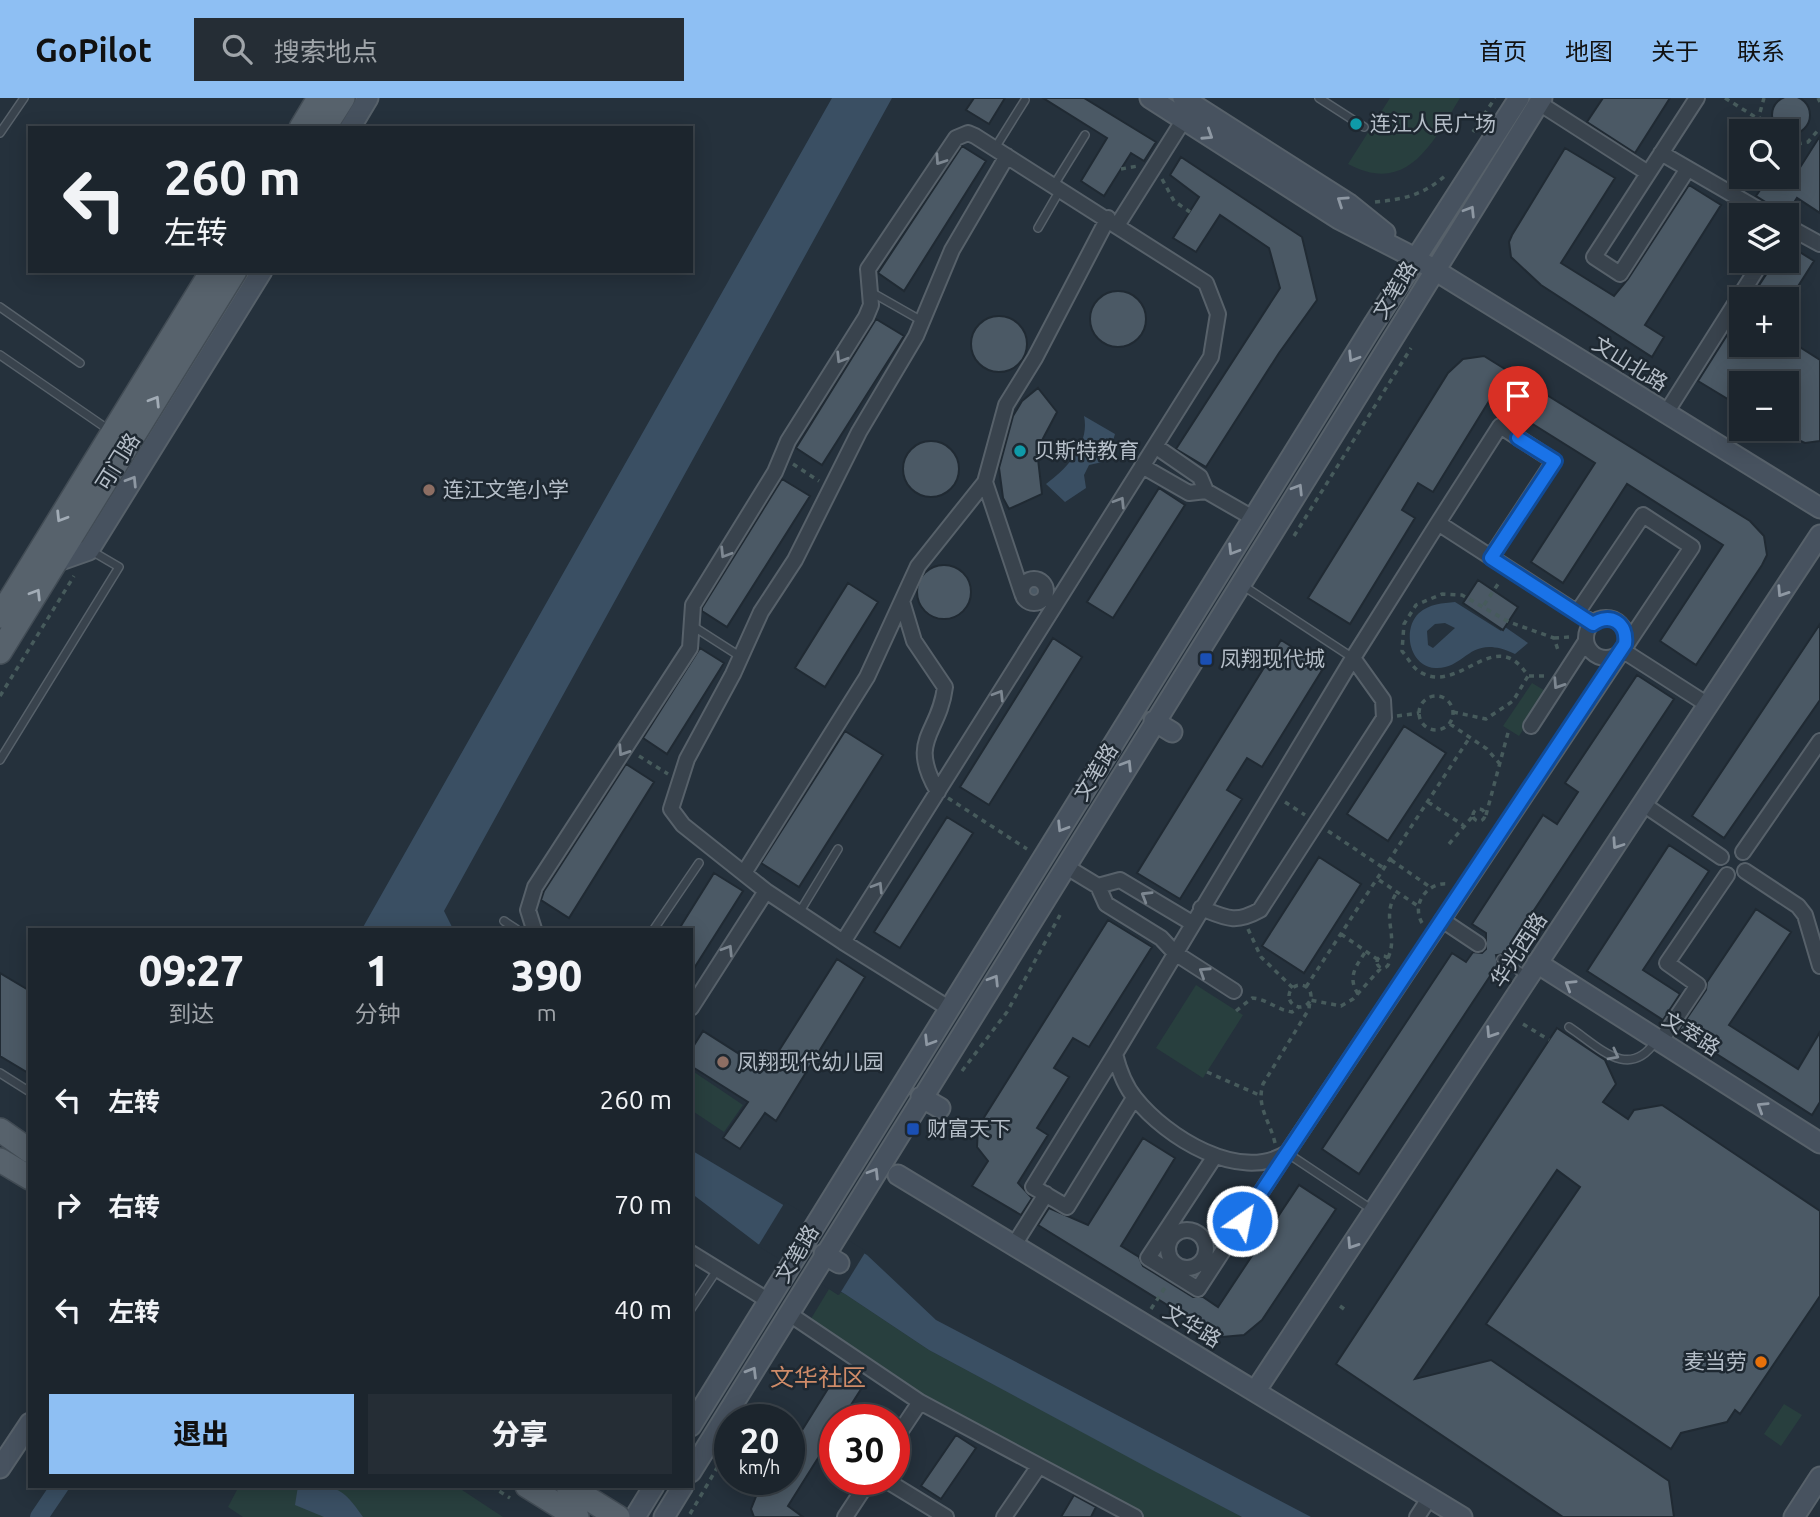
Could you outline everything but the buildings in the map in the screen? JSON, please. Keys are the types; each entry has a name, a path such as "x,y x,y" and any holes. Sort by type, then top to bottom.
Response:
{"main road":[{"path":"302,126 319,98"},
{"path":"342,98 349,126"},
{"path":"325,126 342,98"},
{"path":"350,126 368,98"},
{"name":"文山北路","path":"1150,98 1190,105 1349,204 1415,258"},
{"name":"文笔路","path":"693,1423 1253,518 1518,98"},
{"name":"文笔路","path":"693,1469 810,1277 831,1259 838,1231 1541,100"},
{"name":"文山北路","path":"1190,105 1339,219 1434,269 1820,508"},
{"name":"可门路","path":"0,616 211,273"},
{"name":"可门路","path":"0,652 234,273"},
{"path":"55,562 89,550 261,273"},
{"name":"华光西路","path":"1256,1390 1820,536"},
{"path":"1154,721 1172,732"},
{"name":"文萃路","path":"1533,970 1659,1041 1818,1138"},
{"path":"921,1097 940,1108"},
{"path":"0,1130 28,1149"},
{"path":"0,1160 28,1177"},
{"name":"文华路","path":"898,1175 1462,1517"},
{"path":"0,1468 28,1426"},
{"path":"1794,1517 1820,1477"},
{"path":"530,1488 577,1517"},
{"path":"571,1488 618,1517"},
{"path":"635,1517 653,1488"},
{"path":"664,1517 682,1488"}],"street":[{"path":"1687,170 1620,274 1594,257 1697,98"},
{"path":"1541,100 1648,173"},
{"path":"744,873 867,677 918,565 985,482 1006,405 1113,221 1190,105"},
{"path":"534,928 528,910 535,887 690,648 693,605 783,457 788,441 866,317 871,305 868,269 956,138 968,133 1113,221 1206,283 1219,314 1211,357 1142,466 1050,601 938,792 843,942"},
{"path":"950,1009 766,891 683,825 671,808 687,759 741,657 761,612 795,559 922,321 952,250 1001,152"},
{"path":"1661,153 1746,203"},
{"path":"1799,233 1820,244"},
{"path":"1666,413 1754,273"},
{"path":"1134,1098 1067,1207 1033,1187 1353,657 1500,426 1555,461 1491,558"},
{"path":"1155,446 1200,477 1206,491"},
{"path":"1142,466 1189,493 1206,491 1253,518"},
{"path":"985,482 1022,593 1024,583 1035,579 1044,585 1050,601"},
{"path":"1214,1156 1167,1237 1149,1258 1176,1270 1198,1289 1208,1262 1434,933 1692,547 1643,515 1577,613"},
{"path":"1438,523 1593,624"},
{"path":"902,601 914,641 945,687 943,703 923,747 926,770 938,792"},
{"path":"1586,641 1593,653 1605,658 1622,650 1626,638 1622,625 1611,619 1593,624"},
{"path":"1531,726 1586,641 1593,624"},
{"path":"1622,650 1708,705"},
{"path":"1201,908 1227,918 1244,919 1260,910 1384,718 1383,700 1353,657"},
{"path":"1743,852 1820,741"},
{"path":"1643,804 1721,857"},
{"path":"1721,857 1731,849 1743,852 1747,858 1745,871"},
{"path":"1721,857 1721,867 1727,875 1733,877 1745,871"},
{"path":"1065,866 1098,886 1106,904 1161,938 1175,953 1234,991"},
{"path":"1745,871 1798,906 1805,915 1820,966"},
{"path":"1659,1041 1698,985 1667,964 1727,875"},
{"path":"1098,886 1120,880 1192,923"},
{"path":"693,1005 766,891"},
{"path":"1442,920 1478,944"},
{"path":"1812,943 1820,929"},
{"path":"1115,1054 1121,1076 1134,1098 1161,1125 1214,1156 1240,1164 1281,1157"},
{"path":"1014,1245 1046,1194"},
{"path":"1167,1237 1181,1231 1194,1232 1204,1240 1208,1262"},
{"path":"1167,1237 1170,1257 1176,1270"},
{"path":"693,1254 769,1301"},
{"path":"1176,1270 1208,1262"},
{"path":"788,1313 920,1402 1135,1517"},
{"path":"910,1417 920,1402"},
{"path":"1003,1517 1039,1466"},
{"path":"845,1517 859,1495"},
{"path":"910,1495 946,1517"},
{"path":"1417,1517 1430,1497"}],"lane":[{"path":"0,133 24,98"},
{"path":"1318,98 1364,127"},
{"path":"1001,152 1025,100"},
{"path":"1038,228 1085,135"},
{"path":"870,292 922,321"},
{"path":"0,307 80,363"},
{"path":"0,355 113,433"},
{"path":"0,760 119,568 89,550"},
{"path":"1240,583 1353,657"},
{"path":"690,625 741,657"},
{"path":"799,913 838,849"},
{"path":"655,928 699,863"},
{"path":"504,921 514,928"},
{"path":"1501,960 1533,970"},
{"path":"1569,1027 1617,1059 1627,1062 1642,1057 1659,1041"},
{"path":"0,1073 28,1091"},
{"path":"1281,1157 1374,1211"},
{"path":"693,1306 717,1270"}],"path":[{"path":"1467,142 1495,98"},
{"path":"1725,98 1758,119"},
{"path":"1760,119 1764,98"},
{"path":"1799,144 1808,142 1820,128"},
{"path":"1349,204 1410,198 1428,189 1446,175 1453,164"},
{"path":"1287,548 1411,348"},
{"path":"783,457 831,489"},
{"path":"0,696 89,550"},
{"path":"1484,605 1508,569"},
{"path":"1528,677 1521,666 1496,656 1477,661 1456,676 1437,679 1418,672 1402,652 1404,624 1416,605 1442,594 1462,595 1484,605 1509,622 1554,638 1560,649 1559,659"},
{"path":"1544,682 1553,667"},
{"path":"1528,677 1548,676"},
{"path":"1453,712 1486,719 1515,702 1528,677"},
{"path":"1438,696 1449,702 1453,712 1450,723 1441,729 1430,729 1422,723 1419,713 1427,699 1438,696"},
{"path":"1384,718 1419,713"},
{"path":"1450,723 1500,764"},
{"path":"1473,816 1479,821 1486,815 1509,729"},
{"path":"1306,987 1470,737"},
{"path":"625,747 680,782"},
{"path":"938,792 1042,859"},
{"path":"1428,802 1463,825"},
{"path":"1449,844 1479,808 1486,815"},
{"path":"1391,860 1430,887"},
{"path":"1378,879 1418,906"},
{"path":"1434,933 1419,917 1418,906 1430,887 1442,883 1462,890"},
{"path":"1236,1011 1252,998 1262,998 1282,1011 1292,1012 1310,1000 1341,1006 1358,993 1381,968 1388,965 1393,947 1387,914 1397,892"},
{"path":"959,1077 1007,1012 1063,908"},
{"path":"1244,919 1261,957 1293,988 1306,987"},
{"path":"1341,934 1377,959 1381,968"},
{"path":"1358,993 1353,985 1352,973 1366,951"},
{"path":"1377,959 1382,955 1388,958"},
{"path":"1281,1157 1261,1108 1260,1096 1263,1084 1309,1009 1311,993 1306,987"},
{"path":"1293,988 1290,1001 1298,1007"},
{"path":"1523,1024 1549,1040"},
{"path":"1207,1072 1260,1096"},
{"path":"690,1514 714,1473"}],"green space":[{"path":"1390,98 1460,98 1429,147 1403,169 1387,173 1369,172 1348,164"},
{"path":"1532,683 1547,692 1519,736 1503,726"},
{"path":"1196,985 1243,1015 1203,1078 1156,1048"},
{"path":"693,1071 743,1105 724,1132 693,1111"},
{"path":"829,1289 838,1295 840,1292 845,1294 929,1350 1242,1517 1144,1517 923,1399 809,1322"},
{"path":"1784,1404 1802,1415 1781,1446 1764,1434"},
{"path":"238,1488 459,1488 503,1517 243,1517 228,1507"}],"water":[{"path":"832,98 892,98 444,911 452,928 363,928"},
{"path":"1084,416 1115,434 1107,461 1089,465 1084,475 1086,488 1065,502 1046,484 1062,471 1075,455 1084,436"},
{"path":"1455,602 1501,631 1505,627 1528,643 1515,654 1487,647 1477,649 1446,667 1426,666 1419,661 1411,646 1414,620 1419,613 1436,604","holes":["1445,623 1455,628 1433,648 1428,645 1427,631 1435,624"]},
{"path":"693,1151 867,1255 936,1320 1311,1517 1242,1517 929,1350 845,1294 758,1244 693,1195"},
{"path":"298,1488 331,1488 343,1493 363,1517 324,1517 295,1505"}],"pier":[{"path":"785,1202 866,1251 839,1295 758,1246"}],"waterway":[{"path":"39,1517 59,1488"}],"place":[{"name":"连江人民广场","path":"1356,124"},
{"name":"贝斯特教育","path":"1020,451"},
{"name":"连江文笔小学","path":"429,490"},
{"name":"凤翔现代城","path":"1206,659"},
{"name":"凤翔现代幼儿园","path":"723,1062"},
{"name":"财富天下","path":"913,1129"},
{"name":"麦当劳","path":"1761,1362"}],"district":[{"name":"文华社区","path":"818,1378"}],"route":[{"path":"1242,1221 1625,644 1625,631 1617,621 1604,618 1593,624 1491,558 1555,461 1518,438"}]}
